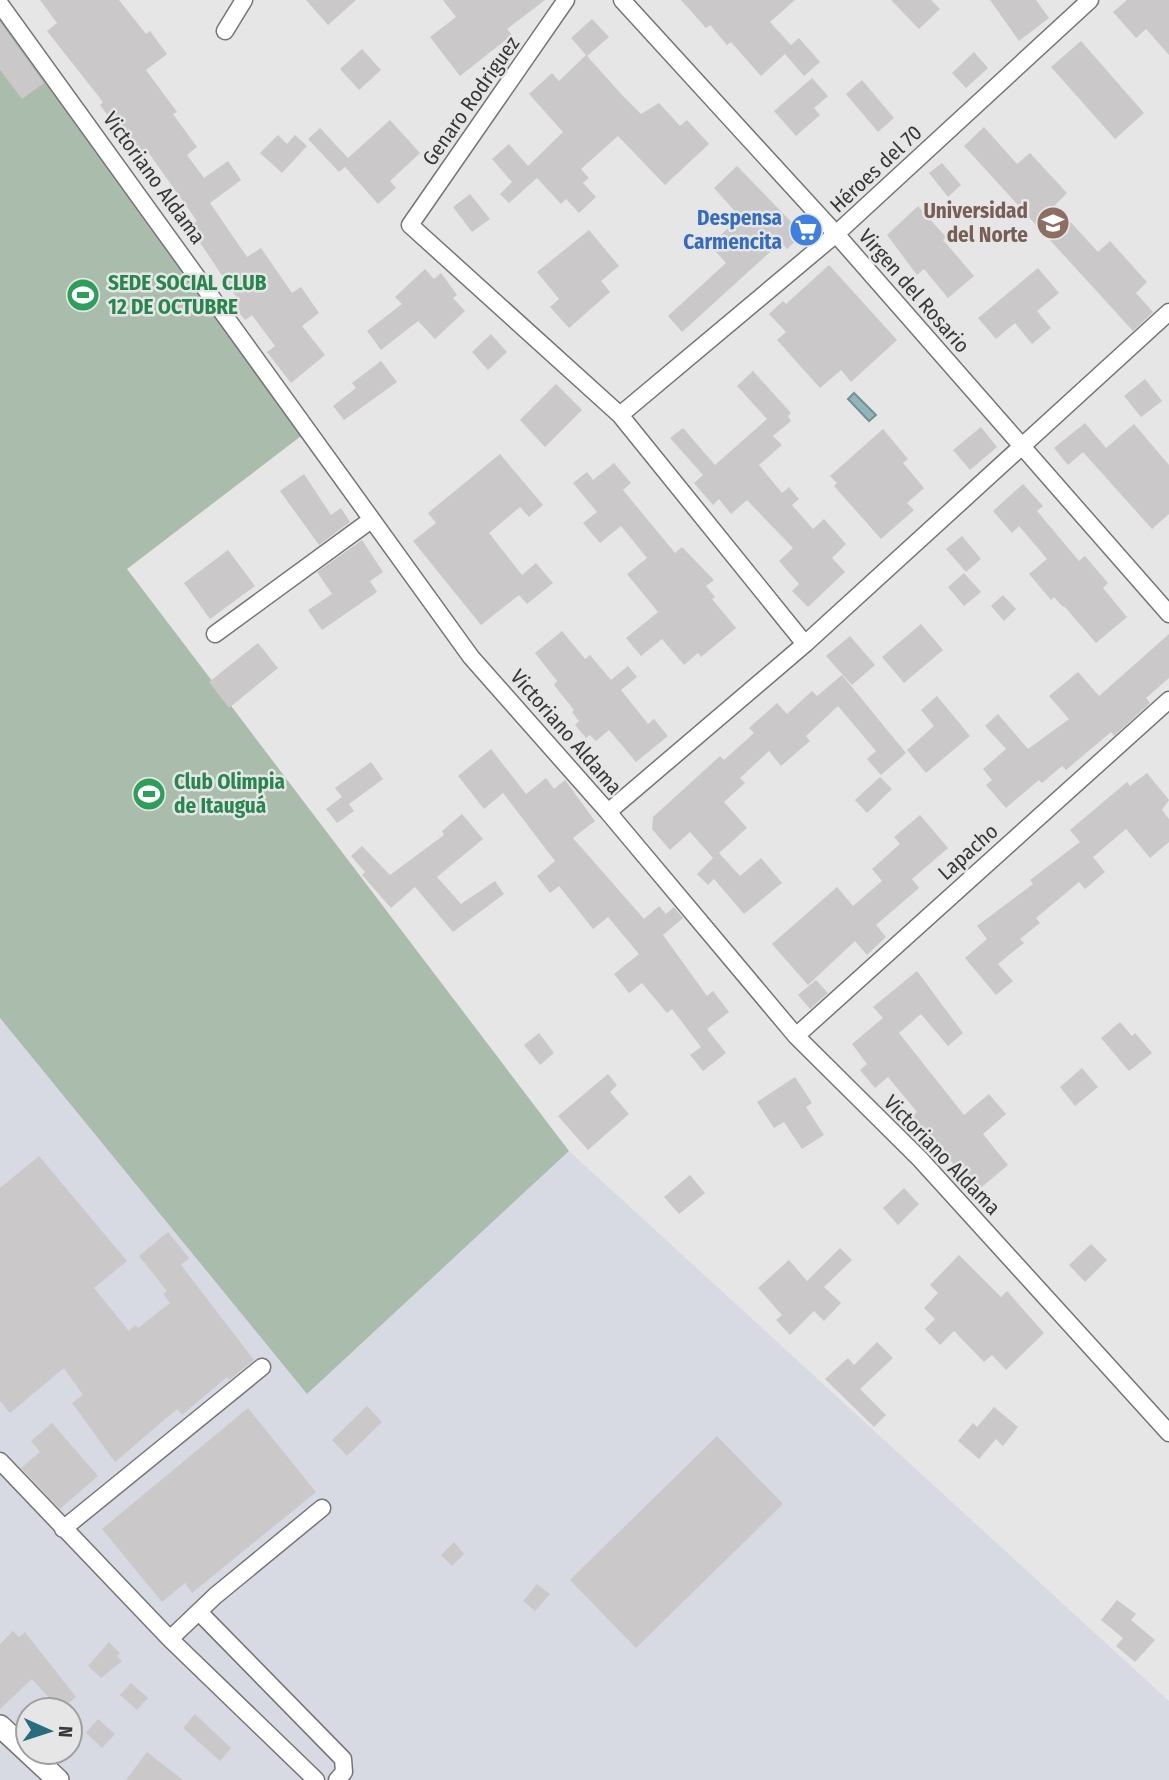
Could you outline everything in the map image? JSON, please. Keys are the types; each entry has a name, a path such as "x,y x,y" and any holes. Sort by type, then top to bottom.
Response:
{"street":[{"path":"225,31 244,0"},
{"name":"Genaro Rodriguez","path":"566,0 410,225 620,415"},
{"name":"Virgen del Rosario","path":"622,0 836,234 1169,614"},
{"name":"Héroes del 70","path":"620,415 836,234 1090,0"},
{"name":"Victoriano Aldama","path":"0,4 471,657 608,811 796,1036 920,1159 1169,1433"},
{"path":"608,811 805,644 1021,444 1169,312"},
{"path":"620,415 805,644"},
{"path":"215,634 371,520"},
{"name":"Lapacho","path":"796,1036 1169,700"},
{"path":"63,1529 262,1367"},
{"path":"0,1461 170,1640 316,1780"},
{"path":"170,1640 199,1612 322,1508"},
{"path":"199,1612 343,1759 344,1772 337,1780"},
{"path":"0,1726 58,1780"}],"shaded area":[{"path":"0,1018 307,1394 569,1151 1169,1701 1169,1780 0,1780"}],"green space":[{"name":"Club Olimpia de Itauguá","path":"0,11 305,433 127,569 569,1151 307,1394 0,1018"}],"water":[{"path":"854,393 876,415 869,421 848,399"}],"building":[{"path":"40,0 119,0 146,34 150,31 167,54 146,70 177,112 173,114 197,147 187,155 204,178 228,161 241,180 210,203 247,257 261,248 292,293 301,287 319,313 302,326 325,355 291,383 267,352 275,346 252,315 245,320 231,303 237,298 189,226 197,221 146,149 137,155 100,105 103,102 47,31 57,23"},
{"path":"306,0 356,0 328,25"},
{"path":"443,0 545,0 507,29 512,35 460,76 430,37 456,17"},
{"path":"681,0 795,0 770,22 791,45 799,38 820,62 804,76 785,54 761,76 731,42 727,45 710,25 706,28"},
{"path":"891,0 931,0 940,9 919,29"},
{"path":"990,0 1036,0 1049,18 1019,41"},
{"path":"1127,0 1169,0 1169,55 1146,29 1136,38 1113,12"},
{"path":"592,19 609,37 587,56 622,95 641,114 659,103 680,126 687,120 709,144 665,185 618,136 581,169 589,178 583,183 596,197 579,213 566,199 561,204 537,178 509,203 500,194 512,182 492,159 509,144 528,166 563,132 529,94 552,73 559,81 586,55 571,38"},
{"path":"0,22 44,83 22,99 0,70"},
{"path":"1081,41 1144,113 1115,139 1051,67"},
{"path":"362,49 381,70 359,90 340,69"},
{"path":"974,52 988,68 966,88 952,73"},
{"path":"812,78 828,96 814,108 820,115 796,136 774,111"},
{"path":"862,80 894,118 878,132 846,94"},
{"path":"390,120 420,153 390,181 396,188 378,204 345,167 339,172 308,139 320,128 348,158"},
{"name":"Universidad del Norte","path":"984,127 1017,164 1030,153 1067,193 1055,205 1098,252 1110,241 1147,282 1136,293 1153,312 1133,331 964,146"},
{"path":"278,135 287,144 295,135 307,146 282,173 260,153"},
{"path":"942,163 961,185 948,197 929,173"},
{"path":"737,166 803,234 787,249 781,242 682,332 668,316 726,263 710,245 740,217 714,188"},
{"path":"470,194 490,219 472,232 453,207"},
{"path":"918,206 946,237 943,240 974,276 948,298 924,269 917,275 887,235"},
{"path":"589,230 619,266 601,281 610,292 569,328 550,307 559,299 537,272"},
{"path":"829,265 897,340 851,382 841,370 820,388 777,340 786,332 769,314 783,301 786,304"},
{"path":"1038,268 1059,293 1037,311 1051,328 1032,344 1015,323 996,339 978,318"},
{"path":"425,269 434,279 441,273 457,295 453,298 465,311 435,339 418,321 381,350 367,331 402,304 395,297"},
{"path":"491,334 507,352 488,370 472,352"},
{"path":"381,361 397,382 344,420 333,406 356,388 352,383"},
{"path":"753,371 791,413 788,416 791,421 773,436 782,445 759,465 782,493 789,487 799,499 792,505 813,529 824,519 846,544 832,558 845,572 808,607 792,591 799,584 779,561 793,548 747,500 731,514 719,499 713,505 694,483 703,475 670,438 683,428 715,465 767,419 737,386"},
{"path":"1145,379 1162,401 1141,417 1124,396"},
{"path":"556,384 582,410 545,447 520,420"},
{"path":"1085,423 1106,448 1134,424 1169,465 1169,514 1152,529 1083,452 1068,465 1054,448"},
{"path":"981,427 997,447 970,470 953,450"},
{"path":"883,429 908,459 903,463 924,488 907,503 914,510 881,539 834,486 837,483 830,476"},
{"path":"500,454 543,505 529,517 520,507 489,533 522,575 536,563 553,583 527,604 519,595 481,625 413,541 436,523 428,513"},
{"path":"614,463 631,483 623,490 675,553 682,547 714,580 706,586 715,597 712,599 736,628 701,657 698,653 684,665 662,639 641,656 626,638 658,612 627,574 647,558 621,526 600,543 583,523 597,512 573,483 587,472 593,480"},
{"path":"304,474 331,515 341,508 350,522 319,545 280,491"},
{"path":"1023,484 1043,506 1037,511 1079,561 1085,556 1108,583 1103,588 1127,617 1096,643 1064,606 1054,597 1051,600 1029,574 1047,559 1019,526 1012,533 993,511"},
{"path":"962,536 981,559 966,572 946,549"},
{"path":"362,540 383,572 370,581 377,592 322,630 308,610 332,594 317,572"},
{"path":"228,550 255,586 210,619 184,583"},
{"path":"964,573 981,592 964,606 948,587"},
{"path":"1003,595 1016,609 1004,621 991,606"},
{"path":"921,624 943,650 904,683 882,657"},
{"path":"562,631 585,659 590,655 611,680 628,666 637,677 621,690 648,724 654,719 668,736 636,762 609,730 596,741 590,735 586,738 575,725 579,721 572,712 574,710 554,685 557,681 535,653"},
{"path":"1169,634 1169,678 1146,698 1150,703 1114,736 1111,732 1066,770 1062,766 1042,783 1039,780 1006,808 986,785 992,780 983,769 1006,749 985,726 998,714 1028,749 1069,719 1049,696 1078,672 1099,696"},
{"path":"850,636 875,665 852,685 826,656"},
{"path":"258,643 278,668 229,708 209,682"},
{"path":"842,675 906,753 881,775 867,759 876,751 838,706 806,736 810,741 781,766 769,751 740,778 745,783 724,802 747,828 719,853 740,876 761,858 782,883 744,914 714,879 708,885 697,874 713,858 690,832 670,850 652,829 653,817 720,756 724,760 754,733 749,728 777,703 787,714 812,691 817,696"},
{"path":"937,696 970,736 926,773 907,750 934,726 921,710"},
{"path":"491,749 526,794 546,778 554,789 565,780 595,821 573,838 644,919 659,906 666,914 674,907 683,918 663,935 707,996 713,991 729,1012 707,1029 726,1053 703,1071 690,1055 701,1047 672,1009 667,1013 642,983 629,993 614,974 639,954 608,917 593,929 559,886 550,893 537,876 555,861 503,793 484,809 458,776"},
{"path":"371,762 383,779 349,804 354,811 337,823 326,809 342,797 335,788"},
{"path":"1147,773 1169,800 1162,810 1169,819 1169,842 1150,858 1126,829 1093,857 1105,872 1085,889 1079,882 1036,918 1040,923 1020,939 1024,943 998,964 1013,981 996,995 965,958 987,939 977,926 1033,884 1030,880 1080,842 1070,830 1127,782 1130,786"},
{"path":"880,777 892,789 867,813 855,800"},
{"path":"462,814 483,839 437,877 461,904 495,881 504,894 453,932 415,887 391,908 362,875 365,872 351,856 362,846 390,875 444,835 442,831"},
{"path":"920,815 948,848 912,879 919,888 876,925 886,937 867,955 855,941 808,985 772,944 837,887 853,906 882,881 872,869 900,844 894,837"},
{"path":"917,971 963,1033 948,1046 921,1014 899,1033 964,1115 989,1094 1006,1114 983,1134 1008,1165 977,1191 912,1116 917,1112 888,1077 875,1088 860,1070 867,1064 852,1044 883,1018 873,1007"},
{"path":"816,980 828,993 810,1009 798,995"},
{"path":"1120,1022 1132,1036 1135,1033 1152,1053 1129,1071 1101,1038"},
{"path":"539,1033 554,1053 540,1065 524,1045"},
{"path":"1082,1068 1098,1087 1075,1106 1060,1087"},
{"path":"608,1074 617,1085 610,1092 629,1114 588,1150 558,1116"},
{"path":"795,1077 812,1103 806,1107 824,1135 802,1149 784,1122 774,1128 757,1102"},
{"path":"39,1156 127,1261 94,1288 129,1331 135,1325 138,1328 170,1303 163,1294 167,1291 139,1256 168,1232 189,1258 181,1265 254,1360 229,1380 227,1377 182,1415 177,1409 115,1462 72,1403 83,1395 64,1368 10,1413 0,1401 0,1188"},
{"path":"690,1175 705,1193 679,1214 664,1197"},
{"path":"904,1188 919,1204 898,1225 883,1208"},
{"path":"1091,1244 1107,1260 1085,1282 1069,1265"},
{"path":"840,1248 852,1260 824,1287 841,1303 824,1321 814,1311 790,1335 776,1320 782,1315 758,1288 789,1260 807,1281"},
{"path":"959,1255 1001,1297 1007,1291 1044,1333 1006,1370 992,1355 984,1362 954,1331 940,1345 925,1329 935,1319 924,1308 938,1293 930,1285"},
{"path":"877,1342 893,1358 860,1389 886,1415 874,1427 825,1379 848,1358 854,1365"},
{"path":"367,1406 382,1422 347,1456 332,1440"},
{"path":"994,1407 1018,1427 1003,1446 996,1439 979,1459 958,1441 973,1423 977,1427"},
{"path":"248,1408 316,1492 192,1593 185,1583 162,1602 102,1529"},
{"path":"52,1423 98,1476 60,1509 21,1468 40,1452 31,1441"},
{"path":"717,1436 783,1504 636,1648 570,1580"},
{"path":"454,1542 464,1554 452,1566 441,1555"},
{"path":"537,1584 550,1594 535,1611 523,1601"},
{"path":"1117,1600 1136,1614 1131,1620 1155,1640 1135,1662 1116,1646 1123,1638 1101,1620"},
{"path":"13,1631 19,1637 25,1632 75,1696 47,1696 32,1679 0,1709 0,1644"},
{"path":"109,1642 120,1653 117,1656 122,1661 101,1678 88,1666"},
{"path":"131,1683 148,1698 137,1710 120,1695"},
{"path":"195,1714 231,1748 220,1761 183,1728"},
{"path":"98,1719 115,1734 102,1748 86,1733"},
{"path":"147,1752 183,1780 126,1780"}],"place":[{"name":"Universidad del Norte","path":"1053,223"},
{"name":"Despensa Carmencita","path":"806,230"},
{"name":"SEDE SOCIAL CLUB 12 DE OCTUBRE","path":"83,295"},
{"name":"Club Olimpia de Itauguá","path":"149,794"}]}
